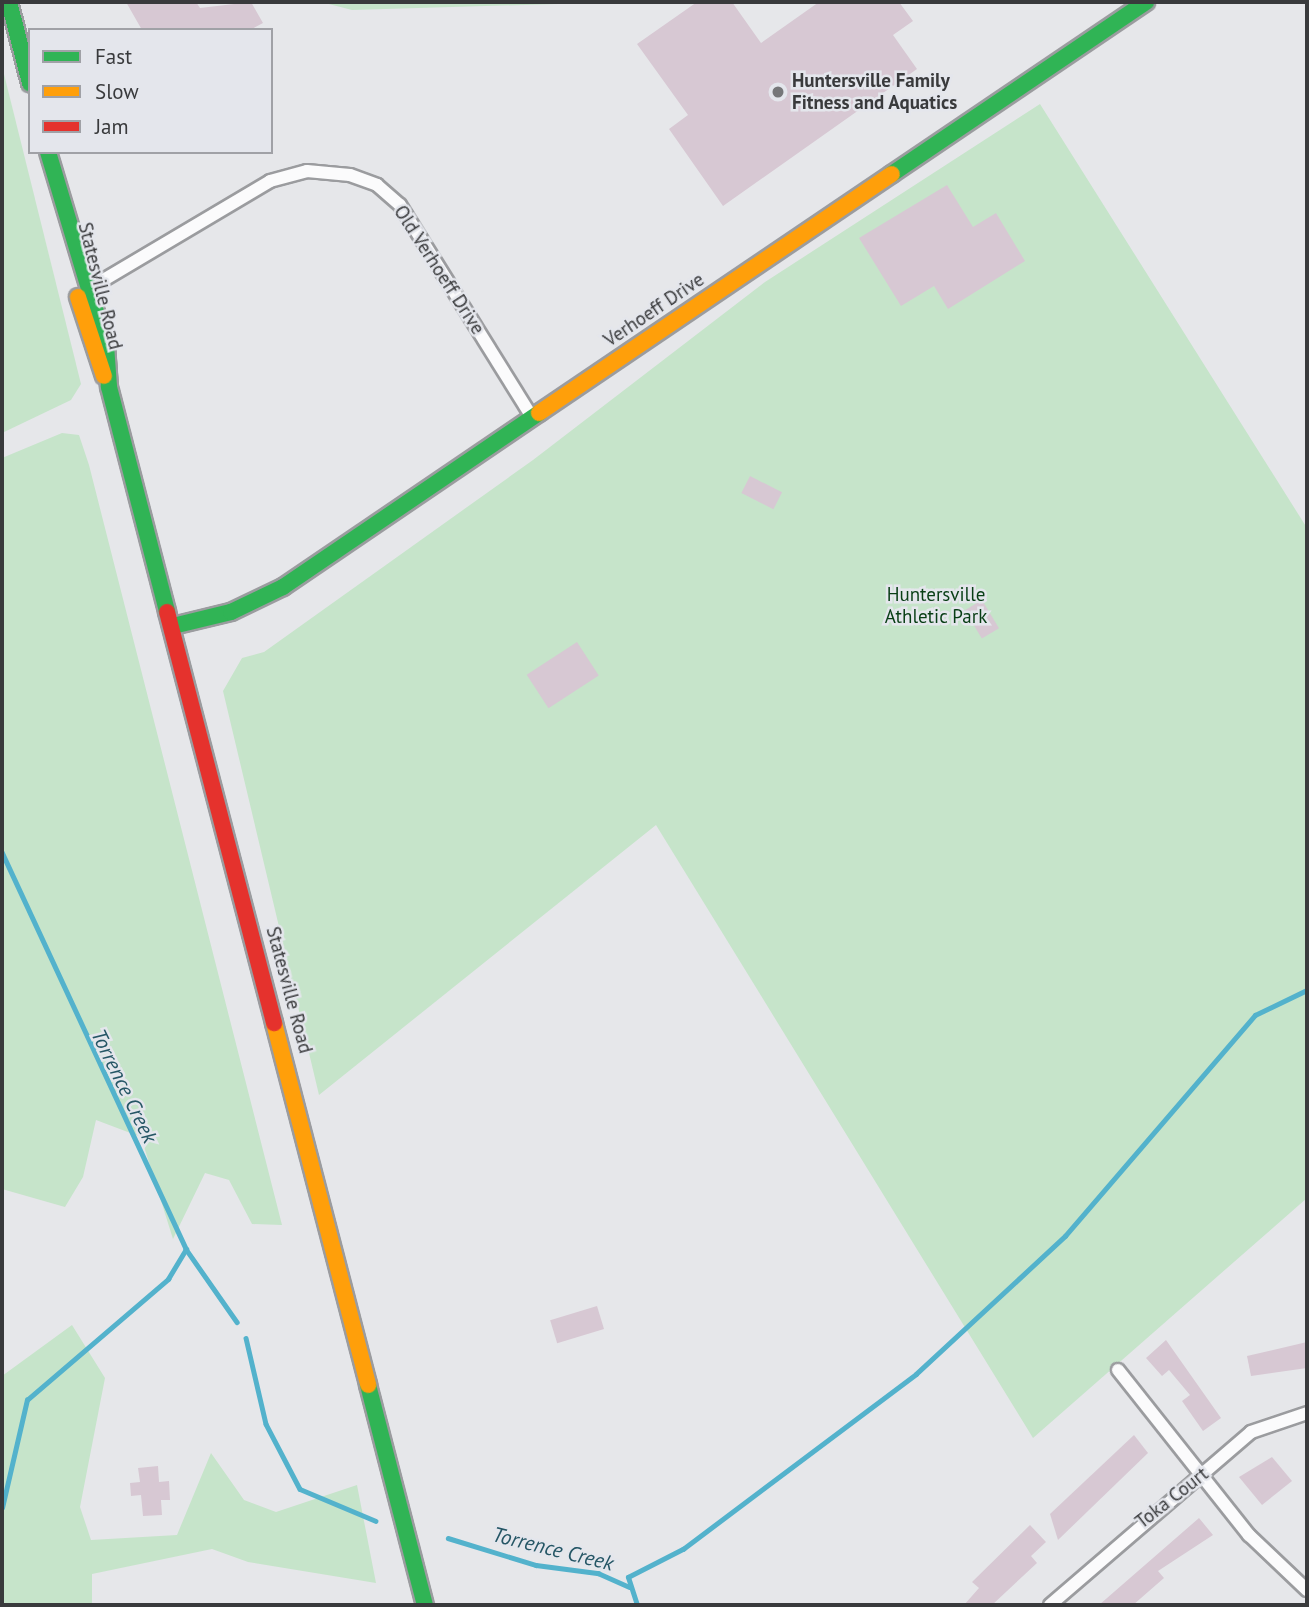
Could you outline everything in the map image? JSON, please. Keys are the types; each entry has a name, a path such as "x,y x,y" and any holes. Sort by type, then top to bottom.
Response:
{"main road":[{"path":"9,2 28,75"},
{"name":"Verhoeff Drive","path":"173,626 232,612 283,587 1146,2"},
{"name":"Statesville Road","path":"48,154 91,349 109,387"},
{"name":"Statesville Road","path":"58,192 90,288 109,387 425,1605"}],"street":[{"name":"Old Verhoeff Drive","path":"90,288 270,181 307,171 350,175 400,205 532,417"},
{"path":"1118,1370 1250,1535 1307,1590"},
{"name":"Toka Court","path":"1050,1605 1202,1477 1251,1432 1307,1413"}],"green space":[{"path":"321,2 624,2 352,10"},
{"path":"2,66 81,384 71,400 2,433"},
{"name":"Huntersville Athletic Park","path":"1040,104 1307,528 1307,1198 1033,1438 656,825 319,1095 223,691 242,658 264,652 533,460 765,282"},
{"path":"62,433 79,435 89,465 282,1225 252,1224 229,1180 205,1173 173,1239 141,1137 96,1120 83,1177 65,1207 2,1189 2,458"},
{"path":"72,1325 105,1378 80,1507 91,1540 177,1535 211,1453 244,1500 276,1512 357,1485 376,1583 248,1562 212,1549 92,1574 92,1605 2,1605 2,1376"}],"building":[{"path":"126,2 196,2 200,8 251,2 263,23 254,28 141,28"},
{"name":"Huntersville Family Fitness and Aquatics","path":"697,2 732,2 761,43 819,2 899,2 913,21 893,35 917,69 723,206 669,129 688,115 637,44"},
{"path":"947,185 973,227 996,213 1025,261 948,309 934,286 901,306 859,238"},
{"path":"750,476 782,492 773,509 741,493"},
{"path":"982,600 999,628 982,639 965,610"},
{"path":"577,642 599,676 548,708 527,675"},
{"path":"597,1306 604,1329 557,1343 550,1320"},
{"path":"1166,1340 1221,1418 1203,1431 1182,1401 1190,1395 1169,1370 1162,1376 1146,1358"},
{"path":"1307,1342 1307,1368 1251,1376 1247,1356"},
{"path":"1134,1435 1148,1453 1058,1540 1050,1514"},
{"path":"1272,1457 1292,1481 1262,1505 1239,1477"},
{"path":"158,1466 159,1482 169,1481 170,1500 161,1500 162,1515 143,1516 141,1495 131,1496 130,1483 140,1482 138,1468"},
{"path":"1199,1518 1213,1535 1158,1571 1164,1578 1133,1605 1099,1605"},
{"path":"1030,1525 1046,1542 1031,1556 1037,1563 992,1605 964,1605 979,1588 972,1582"}],"waterway":[{"name":"Torrence Creek","path":"2,852 186,1249 237,1322"},
{"path":"637,1605 628,1577 683,1549 916,1374 1065,1236 1255,1015 1307,990"},
{"path":"2,1508 27,1400 168,1279 186,1249"},
{"name":"Torrence Creek","path":"246,1338 266,1424 300,1489 376,1521"},
{"name":"Torrence Creek","path":"448,1538 536,1565 598,1573 629,1587"}],"traffic: fast":[{"path":"9,2 28,75"},
{"path":"892,174 1146,2"},
{"path":"49,154 106,345 109,387 167,612"},
{"path":"173,626 231,612 283,587 539,413"},
{"path":"368,1385 425,1605"}],"traffic: slow":[{"path":"539,413 892,174"},
{"path":"78,297 104,376"},
{"path":"274,1023 368,1385"}],"traffic: jam":[{"path":"167,612 274,1023"}],"place":[{"name":"Huntersville Family Fitness and Aquatics","path":"778,92"}]}
